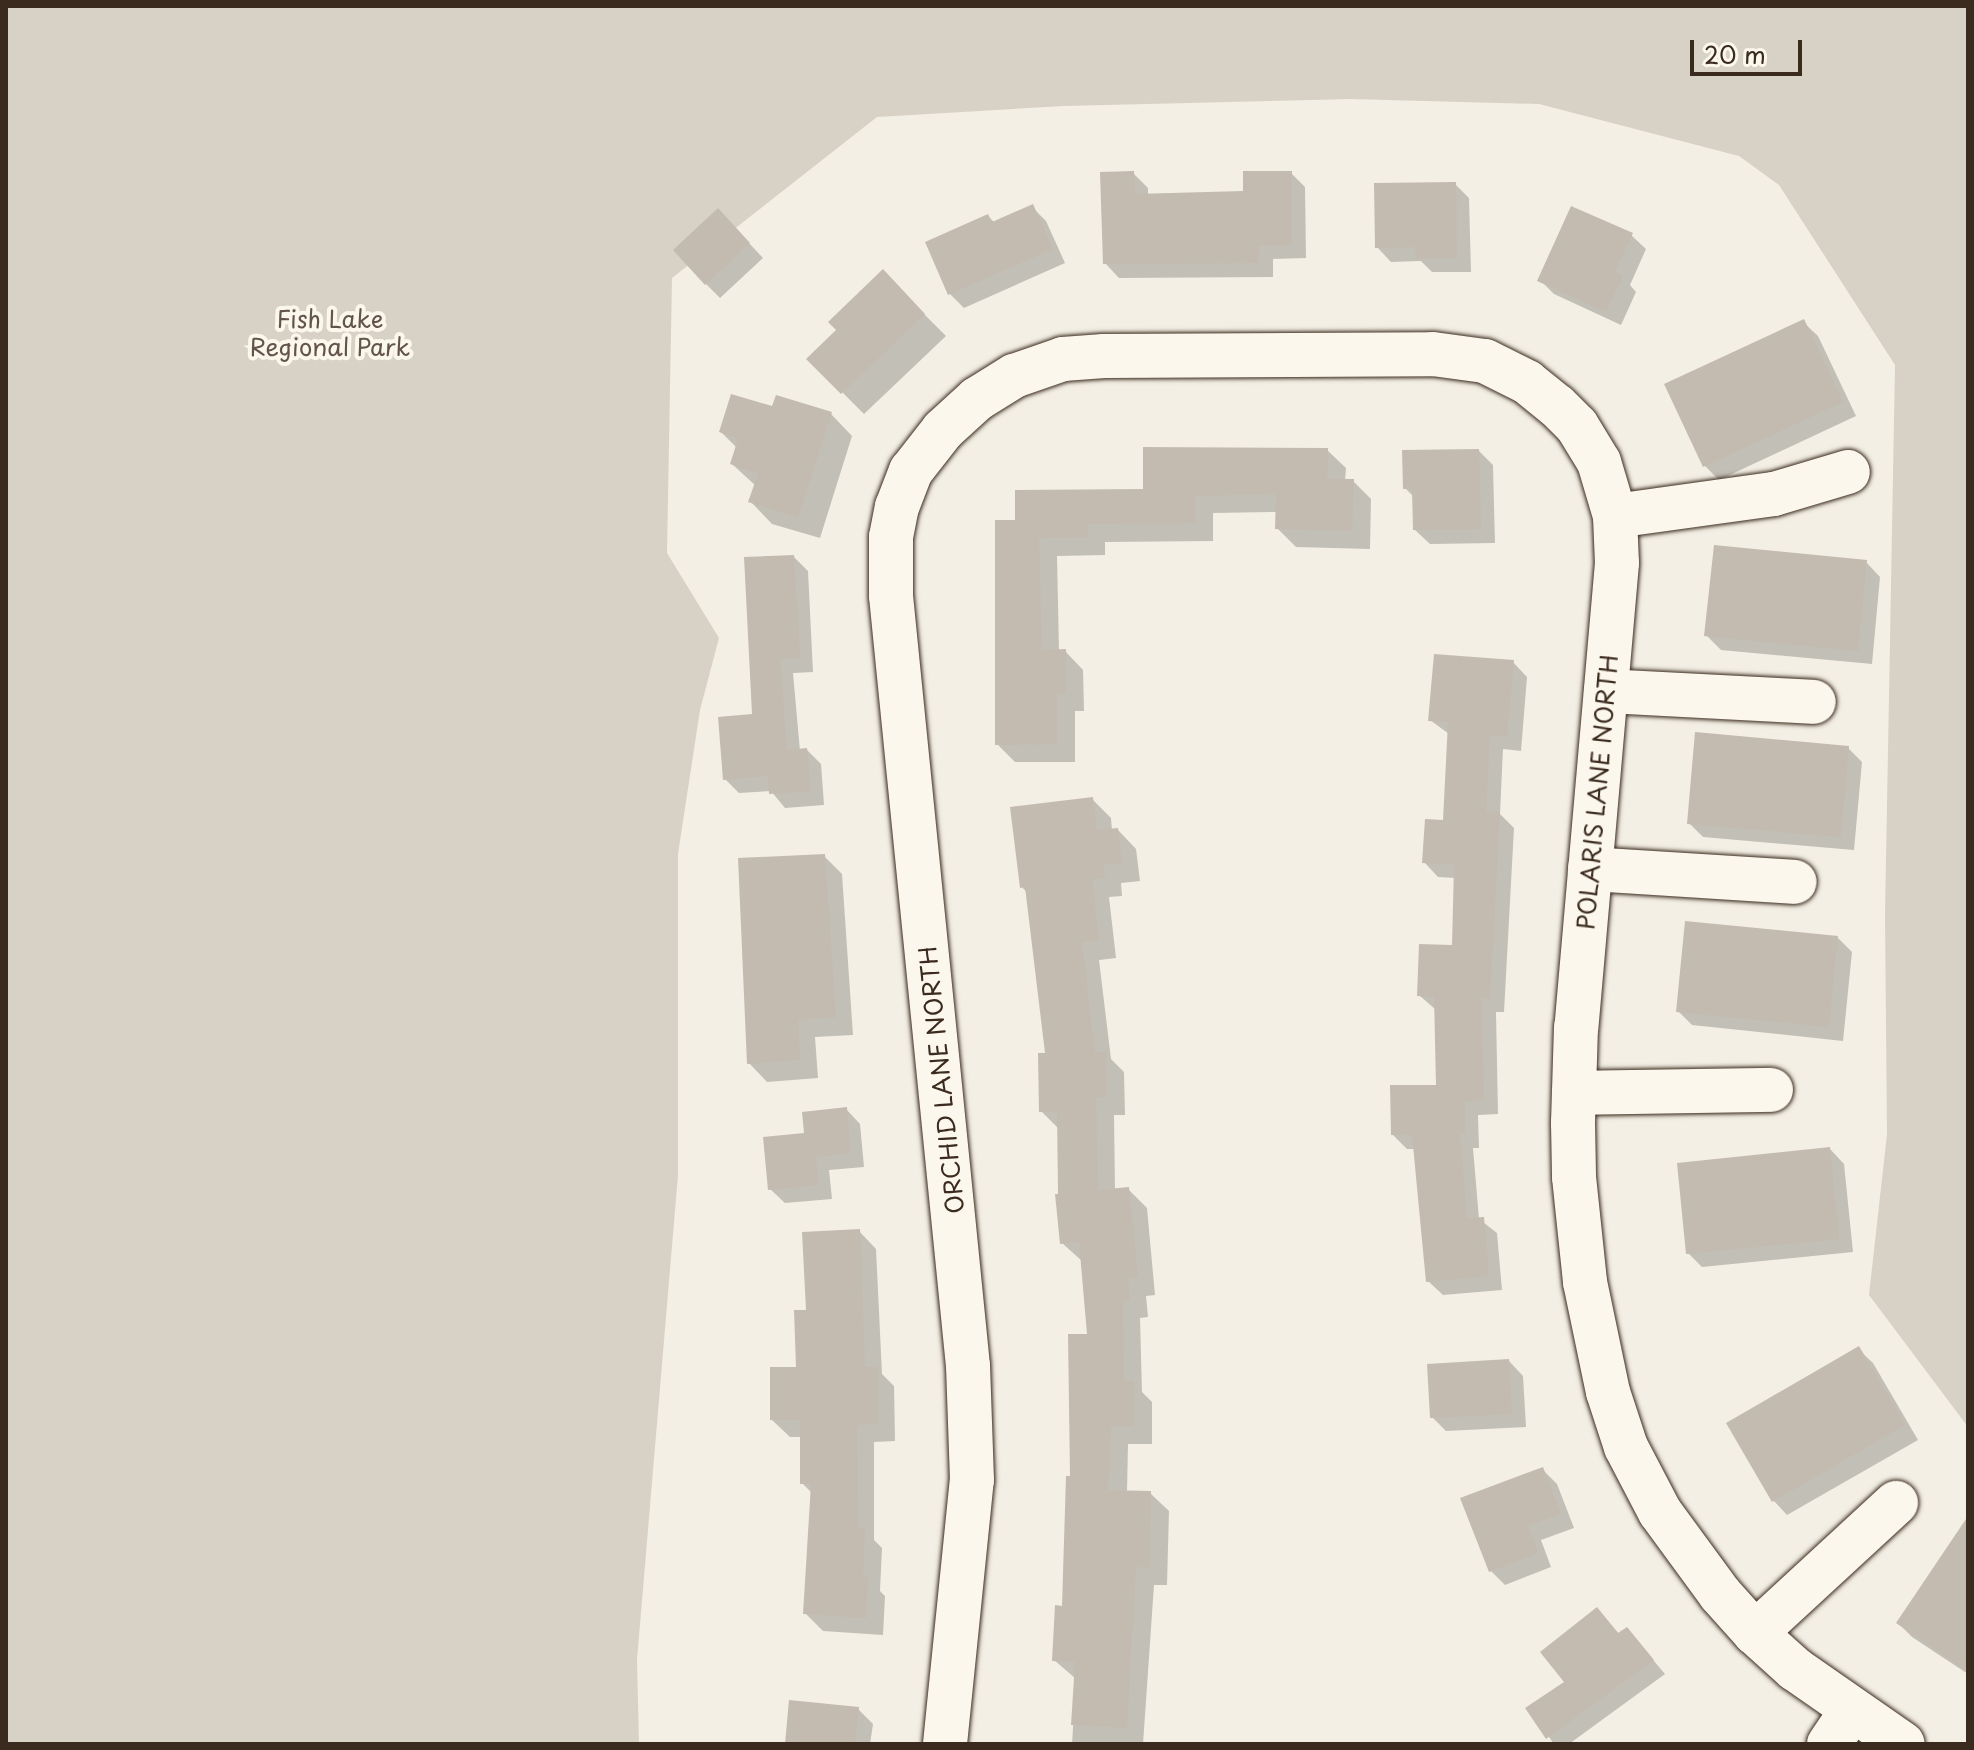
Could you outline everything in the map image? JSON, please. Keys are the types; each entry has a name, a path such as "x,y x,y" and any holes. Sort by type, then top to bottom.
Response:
{"street":[{"name":"POLARIS LANE NORTH","path":"943,430 977,399 1014,376 1063,359 1104,356 1433,354 1485,361 1527,382 1577,426 1599,462 1615,516 1617,563 1574,1093 1574,1177 1585,1282 1601,1364 1626,1447 1660,1512 1683,1544 1755,1633 1795,1669 1840,1728 1903,1744"},
{"name":"ORCHID LANE NORTH","path":"943,430 911,471 897,507 891,537 891,596 968,1366 972,1480 945,1744"},
{"path":"1615,516 1774,494 1848,472"},
{"path":"1606,691 1814,702"},
{"path":"1590,869 1795,882"},
{"path":"1574,1093 1771,1090"},
{"path":"1755,1633 1896,1503"}],"green space":[{"name":"Fish Lake Regional Park","path":"6,6 1968,6 1968,1427 1869,1295 1887,1134 1885,915 1895,365 1779,185 1739,156 1539,104 1350,99 1063,106 877,117 672,278 667,553 719,638 700,710 678,854 678,1175 637,1660 639,1744 6,1744"}],"building":[{"path":"1134,171 1135,194 1243,191 1243,171 1292,171 1292,245 1259,246 1259,263 1103,264 1100,172"},
{"path":"1456,182 1457,258 1416,259 1415,247 1375,248 1374,183"},
{"path":"1033,204 1053,249 948,295 925,242 988,214 992,222"},
{"path":"1571,206 1633,233 1615,272 1623,276 1606,312 1537,281"},
{"path":"718,208 750,243 705,285 673,250"},
{"path":"883,269 925,314 841,394 806,359 836,330 828,322"},
{"path":"1804,319 1843,402 1703,467 1664,384"},
{"path":"731,394 772,406 776,395 832,412 798,518 748,502 758,474 730,464 738,439 719,432"},
{"path":"1143,447 1328,448 1327,479 1354,479 1352,531 1275,529 1276,494 1195,496 1195,523 1087,524 1088,537 1039,538 1042,650 1066,649 1066,694 1057,694 1057,744 995,745 995,520 1015,520 1015,490 1143,489"},
{"path":"1479,449 1481,529 1413,530 1412,489 1403,489 1402,450"},
{"path":"1714,545 1867,560 1858,651 1704,636"},
{"path":"794,555 800,658 780,659 787,750 807,748 811,791 769,794 768,776 723,780 718,717 752,714 744,557"},
{"path":"1434,654 1514,660 1507,737 1490,736 1486,811 1500,812 1490,999 1482,998 1484,1100 1465,1101 1465,1134 1460,1134 1467,1218 1484,1217 1489,1276 1426,1282 1412,1135 1391,1135 1390,1085 1436,1085 1434,997 1417,996 1419,944 1452,945 1454,865 1422,863 1425,819 1443,820 1448,722 1428,721"},
{"path":"1695,732 1849,746 1841,837 1687,824"},
{"path":"1093,797 1097,830 1118,828 1122,863 1103,865 1105,878 1092,879 1099,940 1082,942 1095,1052 1106,1052 1107,1097 1096,1097 1098,1190 1129,1187 1138,1277 1128,1279 1130,1299 1123,1300 1124,1381 1134,1381 1134,1426 1111,1426 1108,1490 1151,1491 1149,1568 1136,1567 1127,1728 1071,1725 1075,1662 1052,1661 1055,1605 1062,1606 1066,1476 1070,1476 1068,1334 1087,1334 1079,1242 1060,1244 1055,1194 1058,1194 1057,1111 1039,1112 1038,1053 1045,1053 1025,887 1020,888 1010,807"},
{"path":"825,854 836,1017 798,1020 800,1060 747,1064 738,858"},
{"path":"1685,921 1838,936 1829,1027 1676,1012"},
{"path":"847,1107 851,1153 816,1157 819,1185 768,1190 763,1137 804,1133 802,1112"},
{"path":"1830,1147 1839,1239 1686,1254 1677,1163"},
{"path":"860,1229 865,1367 877,1367 878,1424 857,1425 858,1527 865,1528 863,1577 868,1577 866,1618 803,1614 811,1484 800,1484 800,1420 770,1420 770,1367 796,1367 794,1310 806,1310 802,1232"},
{"path":"1859,1346 1905,1425 1772,1502 1726,1423"},
{"path":"1509,1359 1512,1414 1430,1418 1427,1364"},
{"path":"1543,1467 1561,1514 1528,1526 1538,1553 1489,1572 1460,1498"},
{"path":"1968,1516 1968,1672 1896,1623"},
{"path":"1597,1607 1618,1633 1627,1627 1654,1660 1546,1739 1525,1708 1564,1682 1540,1652"},
{"path":"789,1700 859,1707 855,1744 785,1744"}]}
